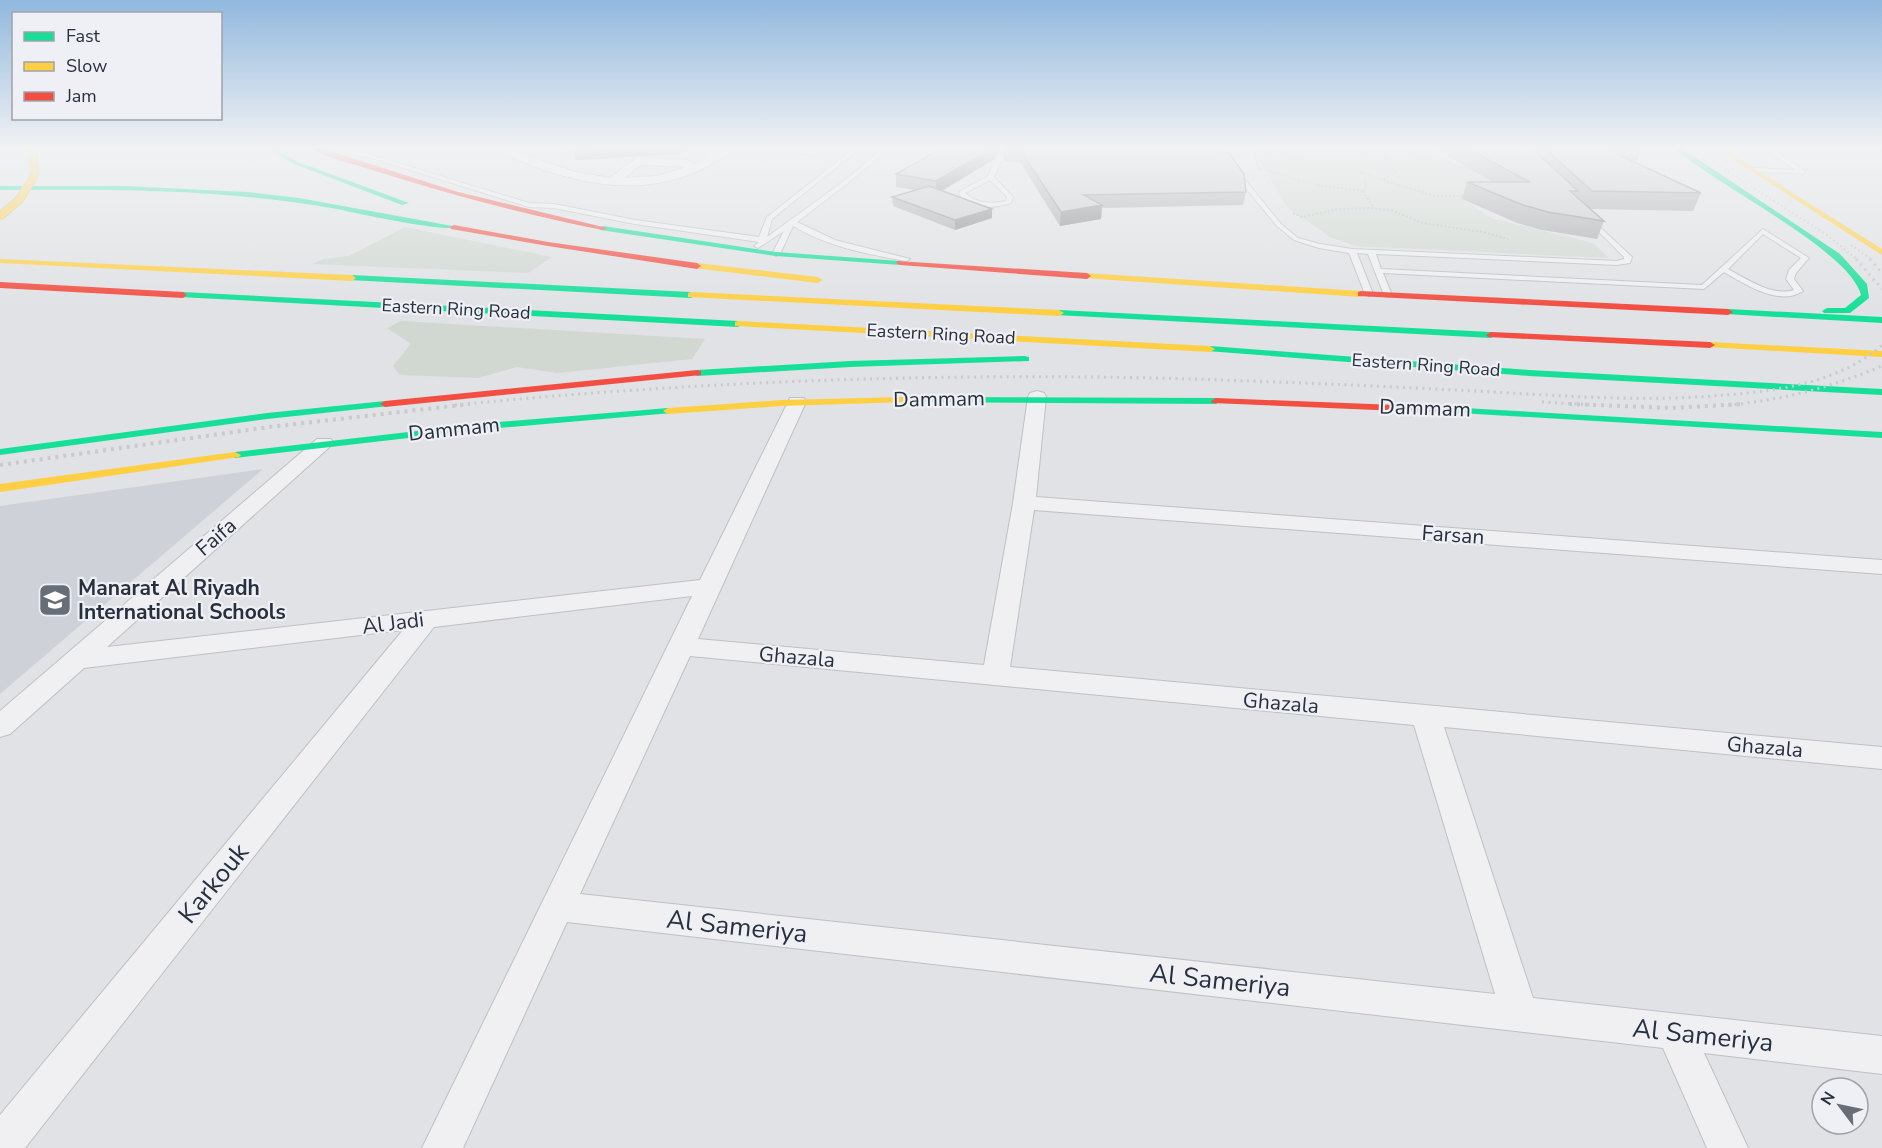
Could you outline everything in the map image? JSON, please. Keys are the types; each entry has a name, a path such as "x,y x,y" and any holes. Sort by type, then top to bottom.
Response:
{"main road":[{"path":"0,216 18,201"},
{"path":"295,201 422,223 477,229 548,244 654,261 837,282"},
{"path":"399,201 477,229"},
{"path":"483,201 550,219 758,246 776,254 1369,294 1882,320"},
{"path":"1753,313 1847,311 1866,296 1863,284 1837,256 1755,201"},
{"path":"1801,201 1882,253"},
{"name":"Eastern Ring Road","path":"0,261 1033,310 1882,354"},
{"name":"Eastern Ring Road","path":"0,285 1150,345 1529,372 1882,392"},
{"path":"957,294 1033,310"},
{"path":"0,452 267,416 672,374 862,363 1039,360"},
{"path":"1230,365 1529,372"},
{"name":"Dammam","path":"0,488 173,462 542,419 797,402 1037,397 1269,401 1560,413 1882,435"}],"street":[{"path":"995,676 1024,503 1037,397"},
{"path":"442,1148 797,402"},
{"name":"Faifa","path":"0,727 324,443"},
{"name":"Farsan","path":"1024,503 1882,567"},
{"name":"Al Jadi","path":"77,660 710,586"},
{"name":"Karkouk","path":"0,1147 426,619"},
{"name":"Ghazala","path":"681,646 1882,758"},
{"path":"1426,716 1520,1014"},
{"name":"Al Sameriya","path":"557,906 1882,1055"},
{"path":"1675,1032 1728,1148"}],"lane":[{"path":"512,201 529,206 554,206 758,246 821,201"},
{"path":"758,246 769,218 791,201"},
{"path":"973,201 989,205 1010,201"},
{"path":"1259,201 1279,225 1296,238 1319,246 1371,252 1607,263 1627,261 1628,257 1581,212"},
{"path":"776,254 792,222"},
{"path":"792,222 810,234 847,246 957,267"},
{"path":"1382,271 1704,287 1723,268 1763,231 1805,258 1792,272 1790,279 1799,291 1790,294 1760,290 1723,268"},
{"path":"1352,251 1369,294"},
{"path":"1371,252 1382,271 1388,295"}],"path":[{"path":"1369,201 1374,208"},
{"path":"1287,207 1292,213 1302,217 1339,209 1374,208 1423,223 1483,232 1512,241"}],"shaded area":[{"path":"1283,201 1465,201 1491,218 1593,243 1609,258 1356,246 1330,237 1287,207"},
{"path":"405,227 552,257 528,273 312,264 324,259 349,256"},
{"path":"401,321 705,339 692,359 557,373 517,367 478,378 400,375 393,366 411,344 387,328"},
{"name":"Manarat Al Riyadh International Schools","path":"263,469 0,694 0,506"}],"building":[{"path":"902,201 969,201 992,209 955,220"},
{"path":"1053,201 1094,201 1102,205 1061,212"},
{"path":"1512,201 1581,201 1604,221 1548,212"}],"railway":[{"path":"1773,201 1827,235 1858,260"},
{"path":"1851,245 1872,260"},
{"path":"1856,259 1882,289"},
{"path":"1870,259 1882,273"},
{"path":"455,405 731,384 1007,377 1192,379 1593,397 1682,398 1757,392 1802,384 1845,369 1864,359 1882,345"},
{"path":"1730,405 1807,392 1882,366"},
{"path":"1542,402 1590,405"},
{"path":"0,465 269,427 470,404"},
{"path":"1569,404 1590,405"},
{"path":"1730,405 1744,404"},
{"path":"1590,405 1672,408 1730,405"}],"traffic: fast":[{"path":"296,201 454,227"},
{"path":"398,201 405,203"},
{"path":"1755,201 1837,256 1863,284 1866,296 1847,311 1827,311"},
{"path":"603,228 776,254 900,263"},
{"path":"352,278 691,295"},
{"path":"183,295 738,324"},
{"path":"1728,312 1882,320"},
{"path":"1059,313 1491,335"},
{"path":"1210,349 1529,373 1882,392"},
{"path":"697,373 850,364 1025,359"},
{"path":"904,400 1216,401"},
{"path":"0,452 267,416 385,404"},
{"path":"1446,410 1882,435"},
{"path":"235,455 487,426 668,411"}],"traffic: slow":[{"path":"0,216 18,201"},
{"path":"1800,201 1882,253"},
{"path":"0,261 352,278"},
{"path":"697,266 818,280"},
{"path":"1087,276 1361,294"},
{"path":"691,295 1059,313"},
{"path":"738,324 1210,349"},
{"path":"1710,345 1882,354"},
{"path":"668,411 782,403 904,400"},
{"path":"0,488 235,455"}],"traffic: jam":[{"path":"484,201 529,213 603,228"},
{"path":"454,227 548,244 697,266"},
{"path":"900,263 1087,276"},
{"path":"0,285 183,295"},
{"path":"1361,294 1728,312"},
{"path":"1491,335 1710,345"},
{"path":"385,404 697,373"},
{"path":"1216,401 1446,410"}],"place":[{"name":"Manarat Al Riyadh International Schools","path":"55,600"}]}
